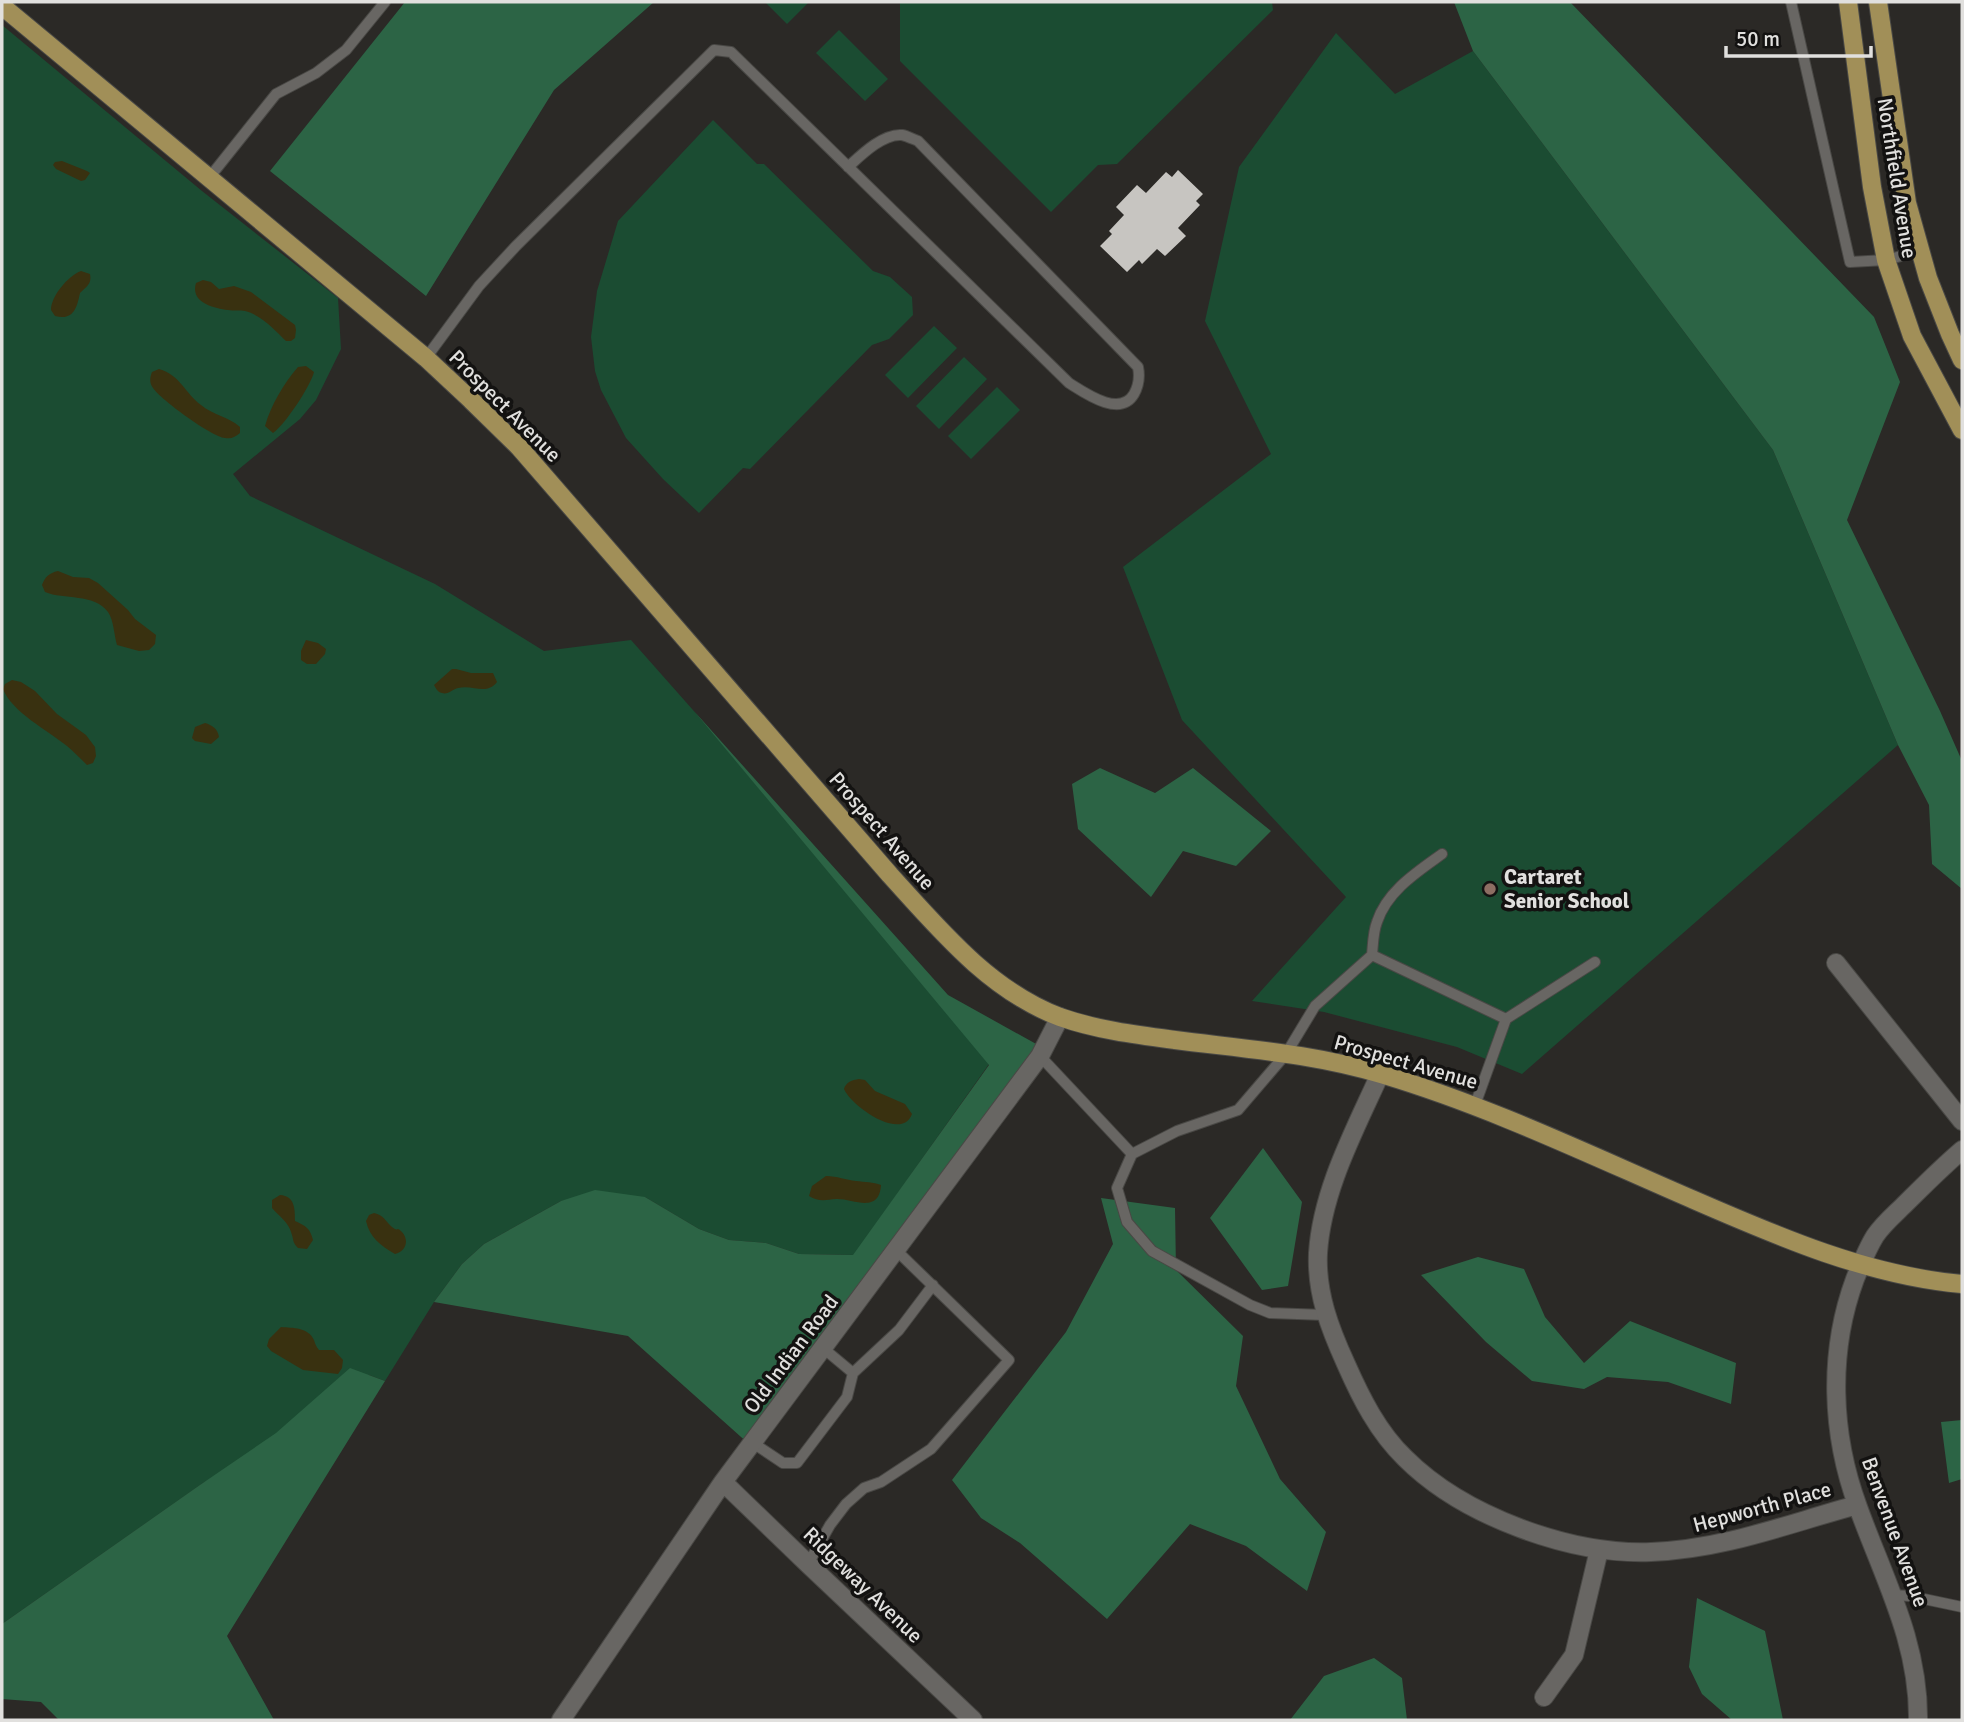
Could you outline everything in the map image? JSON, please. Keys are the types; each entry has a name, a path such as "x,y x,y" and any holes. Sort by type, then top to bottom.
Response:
{"main road":[{"name":"Northfield Avenue","path":"1848,2 1872,187 1886,260 1912,336 1962,430"},
{"name":"Northfield Avenue","path":"1878,2 1907,203 1937,300 1962,360"},
{"name":"Prospect Avenue","path":"2,6 426,358 471,400 519,447 936,926 989,975 1028,1001 1060,1017 1105,1029 1286,1054 1380,1073 1475,1105 1774,1234 1861,1264 1962,1284"}],"street":[{"path":"1836,963 1962,1121"},
{"name":"Old Indian Road","path":"561,1720 723,1482 1040,1056 1060,1017"},
{"name":"Hepworth Place","path":"1380,1073 1340,1167 1321,1226 1319,1283 1325,1315 1357,1389 1386,1436 1405,1458 1452,1495 1482,1511 1559,1541 1599,1550 1649,1552 1697,1549 1742,1539 1857,1505"},
{"name":"Benvenue Avenue","path":"1918,1720 1918,1695 1911,1652 1901,1617 1857,1505 1846,1468 1838,1429 1836,1388 1843,1318 1861,1264 1876,1235 1930,1178 1962,1150"},
{"name":"Ridgeway Avenue","path":"723,1482 973,1720"},
{"path":"1544,1697 1574,1656 1599,1550"}],"lane":[{"path":"209,178 276,94 316,73 346,50 385,2"},
{"path":"1791,2 1850,262 1886,260 1920,251"},
{"path":"426,358 479,286 516,246 714,50 731,52 848,167 1069,383 1099,400 1121,404 1130,399 1136,391 1140,374 1138,367 918,141 903,135 890,136 868,149 848,167"},
{"path":"1325,1315 1270,1313 1250,1305 1152,1251 1128,1222 1117,1188 1132,1154 1177,1131 1238,1110 1286,1054 1315,1006 1372,955 1376,923 1384,906 1408,878 1442,854"},
{"path":"1372,955 1506,1019"},
{"path":"1475,1105 1506,1019 1595,962"},
{"path":"1040,1056 1132,1154"},
{"path":"808,1564 830,1525 846,1504 864,1488 881,1482 931,1449 1009,1360 896,1250"},
{"path":"753,1443 783,1463 797,1463 847,1397 853,1374 899,1330 933,1284"},
{"path":"823,1348 853,1374"},
{"path":"1892,1595 1962,1607"}],"green space":[{"path":"405,2 654,2 554,90 426,296 270,171"},
{"path":"765,2 809,2 787,24"},
{"path":"900,2 1272,2 1273,10 1117,164 1098,165 1051,212 900,61"},
{"path":"1454,2 1570,2 1874,317 1900,382 1847,520 1962,761 1962,889 1932,864 1929,805 1898,745 1773,450 1473,51"},
{"path":"2,25 202,191 338,298 341,349 316,400 300,419 233,474 250,496 435,584 544,651 631,640 708,727 989,1064 854,1255 799,1254 766,1243 729,1240 699,1229 645,1197 561,1201 484,1244 462,1264 434,1302 385,1381 369,1375 291,1435 203,1483 2,1624"},
{"path":"839,30 888,79 865,101 816,53"},
{"path":"1336,33 1395,94 1473,51 1773,450 1898,745 1522,1074 1457,1047 1324,1012 1252,1001 1346,897 1182,720 1123,567 1271,454 1205,321 1239,167"},
{"path":"713,120 757,164 764,164 873,271 890,277 912,297 913,315 889,339 872,345 750,469 743,468 699,513 626,438 601,390 595,371 591,337 597,291 618,221"},
{"path":"934,326 957,348 908,398 885,375"},
{"path":"964,357 987,379 939,429 916,406"},
{"path":"997,387 1020,410 971,459 948,436"},
{"path":"694,711 948,995 1038,1045 750,1445 628,1336 434,1302 462,1264 484,1244 561,1201 595,1190 645,1197 699,1229 729,1240 766,1243 799,1254 853,1255 989,1065"},
{"path":"1100,768 1155,793 1193,768 1271,831 1236,866 1183,851 1151,897 1078,829 1072,784"},
{"path":"1263,1148 1302,1202 1288,1286 1262,1290 1210,1218"},
{"path":"1101,1198 1175,1208 1176,1270 1243,1336 1236,1386 1280,1479 1326,1532 1307,1591 1246,1546 1190,1524 1107,1619 1020,1543 981,1518 952,1480 1066,1332 1113,1244"},
{"path":"1478,1257 1524,1269 1545,1317 1584,1363 1630,1321 1736,1363 1731,1404 1668,1382 1607,1377 1584,1389 1532,1381 1486,1342 1421,1275"},
{"path":"350,1368 385,1381 227,1636 274,1720 59,1720 41,1702 2,1699 2,1624 276,1433"},
{"path":"1962,1420 1962,1479 1949,1483 1941,1422"},
{"path":"1697,1598 1765,1631 1783,1720 1732,1720 1702,1694 1689,1667"},
{"path":"1374,1658 1402,1678 1407,1720 1290,1720 1324,1676"}],"sand":[{"path":"62,161 90,173 81,181 56,169 53,165 55,162"},
{"path":"81,271 90,274 90,280 80,293 74,312 66,316 55,316 51,310 57,293 71,277"},
{"path":"203,280 211,282 219,289 234,286 251,292 295,325 295,338 286,341 267,323 251,313 222,309 204,303 195,290 196,283"},
{"path":"306,366 314,372 308,386 290,414 273,433 265,426 274,402 298,367"},
{"path":"159,369 172,375 206,408 240,427 240,433 230,438 218,436 175,408 151,384 152,372"},
{"path":"58,571 73,577 89,578 98,583 135,619 156,635 155,644 149,650 139,651 117,645 112,620 102,606 87,599 45,592 42,585 44,580"},
{"path":"306,640 318,643 326,649 316,664 307,664 301,660 301,651"},
{"path":"452,669 471,673 493,673 497,682 484,689 464,687 446,693 440,692 434,685"},
{"path":"12,680 35,691 57,714 86,735 95,747 96,756 93,763 87,765 14,705 3,689 5,684"},
{"path":"205,723 214,728 219,737 211,744 192,738 195,727"},
{"path":"865,1080 875,1091 905,1104 912,1114 906,1122 888,1123 856,1104 844,1089 850,1082"},
{"path":"826,1176 881,1185 879,1194 875,1200 864,1203 842,1199 819,1200 809,1196 812,1186"},
{"path":"280,1195 291,1201 295,1221 309,1230 313,1240 307,1249 296,1246 288,1225 272,1208 272,1200"},
{"path":"374,1213 402,1232 406,1242 401,1251 395,1254 373,1237 366,1221 369,1215"},
{"path":"281,1327 304,1330 319,1350 334,1350 343,1360 338,1374 303,1370 271,1351 267,1346 269,1339"}],"building":[{"path":"1178,170 1203,194 1196,201 1200,205 1178,228 1186,236 1165,256 1157,249 1142,264 1139,260 1127,272 1100,246 1112,234 1109,231 1124,215 1116,207 1137,185 1146,193 1166,172 1172,177"}],"place":[{"name":"Cartaret Senior School","path":"1490,889"}]}
